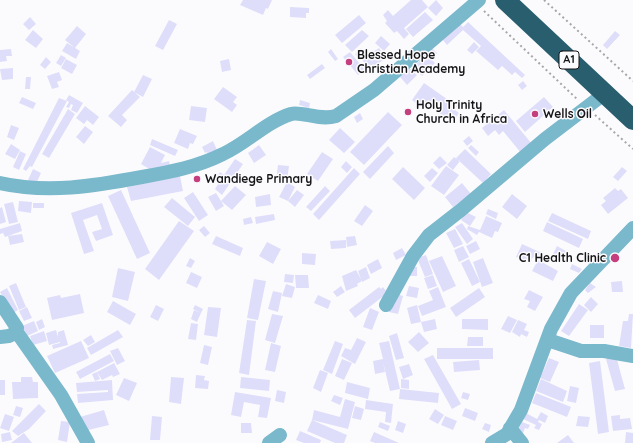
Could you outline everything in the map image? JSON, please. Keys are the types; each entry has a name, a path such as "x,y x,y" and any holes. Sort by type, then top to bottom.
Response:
{"highway":[{"name":"A1","path":"505,0 633,120"},
{"name":"A1","path":"513,0 633,111"}],"street":[{"path":"0,183 31,189 63,189 97,185 174,171 203,163 225,153 280,118 293,113 316,118 329,118 336,116 374,90 477,1"},
{"path":"386,305 412,256 429,235 544,139 604,94"},
{"path":"492,443 505,436 510,428 528,392 562,308 571,293 633,228"},
{"path":"0,302 17,328 16,331 61,395 88,443"},
{"path":"0,336 10,336 16,331"},
{"path":"548,340 581,351 604,351 633,356"},
{"path":"510,428 522,443"}],"path":[{"path":"544,0 633,81"},
{"path":"477,1 586,107 633,149"}],"building":[{"path":"243,0 272,0 268,9 266,8 263,15 240,5"},
{"path":"411,0 422,0 428,7 404,28 409,34 404,39 397,31 394,33 385,23 387,21 383,15 388,10 393,16"},
{"path":"436,0 443,8 436,16 428,8"},
{"path":"290,7 309,8 309,13 306,13 306,18 290,17"},
{"path":"425,12 433,20 413,37 406,29"},
{"path":"359,15 366,23 342,43 335,35"},
{"path":"30,17 36,24 29,30 23,24"},
{"path":"169,20 177,24 163,50 155,46"},
{"path":"468,22 525,75 522,78 515,72 512,75 502,66 498,70 476,51 481,46 463,30 447,45 442,39 460,24 463,27"},
{"path":"77,26 86,34 75,48 65,40"},
{"path":"33,30 43,39 36,48 25,40"},
{"path":"362,30 369,36 352,52 345,45"},
{"path":"615,31 620,35 607,49 603,45"},
{"path":"381,36 390,44 384,51 375,43"},
{"path":"474,42 479,47 472,54 467,50"},
{"path":"67,43 80,51 76,59 62,51"},
{"path":"361,48 365,53 358,58 355,54"},
{"path":"379,48 386,58 369,70 362,59"},
{"path":"432,48 437,53 431,59 435,63 422,76 413,67"},
{"path":"11,49 12,56 6,56 7,61 0,62 0,50"},
{"path":"331,49 338,59 335,61 328,52"},
{"path":"350,52 365,70 358,75 343,57"},
{"path":"61,55 66,58 61,66 56,63"},
{"path":"46,57 51,62 45,69 40,65"},
{"path":"66,59 77,65 72,74 61,68"},
{"path":"229,59 231,70 222,72 220,61"},
{"path":"322,64 325,68 310,79 307,75"},
{"path":"13,68 13,79 2,80 0,69"},
{"path":"409,68 417,75 407,85 400,77"},
{"path":"59,72 62,80 57,82 59,87 52,89 47,76"},
{"path":"143,75 152,79 143,97 134,92"},
{"path":"26,77 31,77 30,89 25,89"},
{"path":"523,81 527,86 522,90 518,85"},
{"path":"424,83 457,106 455,110 459,113 455,119 450,116 448,119 423,102 420,106 412,100"},
{"path":"223,87 237,97 233,102 237,105 232,112 214,99"},
{"path":"132,90 140,97 122,115 127,120 121,127 108,116"},
{"path":"69,95 83,103 77,113 71,110 73,105 71,104 69,108 66,107 69,102 66,100"},
{"path":"22,97 36,103 33,109 19,103"},
{"name":"Wells Oil","path":"544,97 553,107 525,132 516,121"},
{"path":"59,98 67,101 32,167 30,166 26,171 23,169"},
{"path":"300,100 310,103 309,108 299,105"},
{"path":"85,106 99,117 93,125 87,120 84,124 76,118"},
{"path":"191,106 207,108 205,122 189,120"},
{"path":"68,109 75,114 49,158 42,154"},
{"path":"504,110 532,144 521,153 503,131 499,135 495,130 488,136 482,128"},
{"path":"388,112 402,125 364,165 350,152"},
{"path":"360,113 363,119 357,123 354,117"},
{"path":"11,125 19,128 14,140 7,137"},
{"path":"85,126 93,132 84,144 76,137"},
{"path":"340,128 355,142 344,153 329,140"},
{"path":"180,129 197,136 193,144 190,143 188,149 174,143"},
{"path":"469,136 473,141 467,146 463,141"},
{"path":"152,139 178,150 175,156 150,145"},
{"path":"213,141 217,150 208,154 207,152 205,153 202,147"},
{"path":"11,144 20,150 15,159 5,154"},
{"path":"259,145 266,155 254,163 248,153"},
{"path":"471,145 479,152 476,156 468,148"},
{"path":"388,146 394,153 370,179 363,172"},
{"path":"150,147 165,155 161,163 169,161 170,166 151,170 141,164"},
{"path":"465,149 491,174 483,183 456,158"},
{"path":"20,151 26,154 19,170 13,167"},
{"path":"322,152 333,159 318,181 307,174"},
{"path":"440,156 447,163 439,169 433,163"},
{"path":"454,157 460,161 453,170 447,165"},
{"path":"235,159 243,164 222,195 215,189 220,181 216,178 220,172 224,175"},
{"path":"346,161 352,167 347,173 341,167"},
{"path":"278,165 289,166 287,181 276,180"},
{"path":"446,166 459,175 444,195 431,186"},
{"path":"403,167 425,188 414,200 392,179"},
{"path":"622,167 627,171 618,181 613,177"},
{"path":"354,168 360,174 319,220 313,214"},
{"path":"432,168 438,173 430,182 424,176"},
{"path":"33,169 41,173 36,184 28,180"},
{"path":"180,176 183,191 131,201 127,187"},
{"path":"287,182 295,187 288,201 279,197"},
{"path":"462,183 471,194 453,207 445,197"},
{"path":"235,186 246,195 232,210 221,201"},
{"path":"325,186 330,191 311,211 306,207"},
{"path":"615,188 618,191 621,189 628,198 608,214 601,205 606,201 603,198"},
{"path":"121,190 150,253 137,259 108,196"},
{"path":"297,190 304,195 295,207 288,201"},
{"path":"193,192 208,215 199,221 184,198"},
{"path":"216,193 224,206 216,211 208,197"},
{"path":"270,194 271,205 256,207 255,197"},
{"path":"512,194 527,206 517,219 502,207"},
{"path":"172,198 195,217 188,226 164,207"},
{"path":"19,201 32,202 31,213 18,211"},
{"path":"13,202 18,222 9,224 4,204"},
{"path":"33,203 44,203 44,208 33,208"},
{"path":"102,203 113,235 96,241 92,232 102,229 97,215 83,220 94,251 84,254 71,213"},
{"path":"365,205 373,211 362,226 354,221"},
{"path":"2,207 6,222 0,224 0,208"},
{"path":"488,209 498,213 496,219 486,214"},
{"path":"466,212 476,217 470,226 461,220"},
{"path":"552,213 591,231 588,239 548,221"},
{"path":"274,214 275,220 256,224 255,217"},
{"path":"486,216 502,223 498,232 495,231 492,238 479,232 477,235 467,229 468,226 480,230"},
{"path":"251,217 253,223 244,225 243,219"},
{"path":"179,221 194,231 159,280 145,269"},
{"path":"547,222 583,239 579,248 543,231"},
{"path":"20,223 22,231 5,237 3,233 0,234 0,229"},
{"path":"462,223 473,239 467,244 455,227"},
{"path":"204,226 210,233 205,237 199,230"},
{"path":"455,229 463,244 454,248 446,233"},
{"path":"22,234 24,242 10,245 8,236"},
{"path":"216,236 243,248 240,256 212,244"},
{"path":"355,236 357,245 347,247 346,237"},
{"path":"346,240 346,248 331,249 330,241"},
{"path":"476,241 480,249 470,254 466,246"},
{"path":"267,242 281,249 273,264 259,256"},
{"path":"522,244 544,254 541,260 533,257 530,263 516,257"},
{"path":"463,246 469,257 459,262 454,250"},
{"path":"557,246 566,251 560,263 551,258"},
{"path":"402,248 406,255 396,260 393,253"},
{"path":"302,253 316,254 315,265 302,264"},
{"path":"426,255 433,274 425,277 417,258"},
{"path":"442,256 456,286 443,292 429,261"},
{"path":"190,258 195,261 191,268 186,266"},
{"path":"483,258 493,283 482,287 473,262"},
{"path":"378,259 382,268 371,274 367,265"},
{"path":"469,259 480,282 472,286 461,263"},
{"path":"538,260 558,271 553,281 532,271"},
{"path":"572,264 582,269 579,273 570,269"},
{"path":"366,267 370,278 362,282 358,271"},
{"path":"410,267 417,267 417,276 410,276"},
{"path":"118,268 135,272 128,301 112,297"},
{"path":"356,270 362,281 357,284 358,286 346,291 342,276"},
{"path":"191,272 202,277 197,288 186,283"},
{"path":"285,274 294,275 293,283 284,282"},
{"path":"295,275 308,275 309,288 296,288"},
{"path":"433,275 437,286 428,289 424,278"},
{"path":"254,279 266,281 258,320 247,318"},
{"path":"622,281 623,292 612,292 611,282"},
{"path":"16,283 26,307 19,310 9,286"},
{"path":"590,283 596,287 588,293 585,290"},
{"path":"286,284 295,287 292,298 282,296"},
{"path":"341,286 345,292 337,297 333,292"},
{"path":"409,286 419,288 417,298 406,296"},
{"path":"379,287 381,289 383,287 386,291 384,293 385,295 355,318 349,310"},
{"path":"438,287 446,307 422,316 418,306 433,300 429,291"},
{"path":"7,288 18,310 11,314 0,292"},
{"path":"479,288 485,297 456,317 450,308"},
{"path":"529,290 543,297 535,311 527,307 530,301 524,299"},
{"path":"273,291 282,293 278,312 268,309"},
{"path":"394,293 403,296 398,314 389,312"},
{"path":"80,294 84,313 52,320 47,298 60,295 61,298"},
{"path":"318,295 331,301 328,309 314,303"},
{"path":"591,297 598,304 591,312 584,305"},
{"path":"113,301 136,314 130,325 107,312"},
{"path":"579,304 588,310 569,336 561,331"},
{"path":"156,305 164,309 158,321 150,317"},
{"path":"195,305 203,309 201,313 193,309"},
{"path":"417,305 421,322 411,324 407,308"},
{"path":"27,307 32,318 24,321 19,311"},
{"path":"208,307 221,308 217,337 204,335"},
{"path":"370,308 379,312 372,330 363,327"},
{"path":"194,310 201,313 197,322 191,319"},
{"path":"272,314 283,316 275,343 265,340"},
{"path":"629,314 633,314 631,348 619,346 623,321 628,321"},
{"path":"508,316 517,320 510,333 501,329"},
{"path":"42,319 45,327 39,330 36,322"},
{"path":"435,319 437,329 424,332 421,322"},
{"path":"462,319 488,319 488,330 462,329"},
{"path":"247,320 256,321 249,375 239,373"},
{"path":"518,320 527,324 524,330 529,332 527,337 521,334 520,337 512,332"},
{"path":"34,321 38,331 27,336 22,326"},
{"path":"191,323 198,324 196,340 188,339"},
{"path":"590,325 604,325 604,338 590,338"},
{"path":"56,330 58,337 58,332 64,330 68,345 53,349 52,345 60,342 49,345 46,333"},
{"path":"118,330 123,337 91,355 87,348"},
{"path":"44,331 47,341 33,345 30,336"},
{"path":"419,332 429,343 418,352 408,342"},
{"path":"397,333 404,358 396,360 389,336"},
{"path":"91,335 95,342 88,346 83,340"},
{"path":"468,337 483,337 483,346 467,346"},
{"path":"357,338 366,342 355,364 341,356 345,348 351,350"},
{"path":"81,341 89,358 55,373 47,356"},
{"path":"335,341 343,344 332,374 323,370"},
{"path":"389,341 400,389 390,391 383,362 385,372 375,374 373,361 383,359 379,343"},
{"path":"271,343 281,346 275,372 265,370"},
{"path":"204,345 212,347 208,365 200,363"},
{"path":"118,348 125,361 117,365 110,351"},
{"path":"437,348 493,348 493,359 437,359"},
{"path":"110,354 114,361 80,379 76,372"},
{"path":"433,355 461,404 452,409 424,359"},
{"path":"616,356 625,389 615,391 606,359"},
{"path":"549,358 559,362 550,382 540,378"},
{"path":"342,359 352,363 344,380 335,376"},
{"path":"479,360 480,370 454,372 453,362"},
{"path":"600,361 609,432 598,434 589,363"},
{"path":"114,363 120,374 113,377 112,375 102,380 97,372"},
{"path":"409,364 413,375 403,379 399,367"},
{"path":"320,370 328,373 321,392 313,388"},
{"path":"97,372 100,379 95,381 92,374"},
{"path":"196,375 205,376 204,380 209,381 208,389 195,388"},
{"path":"21,377 32,377 33,382 38,382 38,398 13,399 12,382 21,382"},
{"path":"171,377 184,378 181,404 169,402"},
{"path":"241,377 270,380 269,391 240,388"},
{"path":"124,378 137,383 129,401 116,395"},
{"path":"401,379 409,380 409,389 401,388"},
{"path":"541,379 567,391 563,402 536,391"},
{"path":"0,380 5,380 5,395 0,395"},
{"path":"112,380 113,400 78,403 77,394 108,392 108,390 77,392 76,383"},
{"path":"347,382 370,388 368,399 345,393"},
{"path":"570,386 579,388 576,403 567,401"},
{"path":"400,389 439,393 438,403 399,399"},
{"path":"277,390 286,392 284,403 275,401"},
{"path":"235,392 271,398 267,418 258,417 260,405 244,402 241,417 231,415"},
{"path":"463,392 470,394 468,400 461,398"},
{"path":"536,393 571,407 567,417 532,403"},
{"path":"334,395 343,398 340,405 331,401"},
{"path":"345,399 355,402 348,429 312,420 314,410 340,417"},
{"path":"366,400 393,404 391,423 385,422 386,412 365,409"},
{"path":"39,404 46,411 29,429 18,436 12,431"},
{"path":"16,406 23,408 20,417 13,415"},
{"path":"355,406 364,409 361,420 352,418"},
{"path":"465,408 478,413 475,421 462,416"},
{"path":"435,409 444,415 438,424 429,419"},
{"path":"104,410 109,425 84,431 80,417"},
{"path":"541,412 548,416 545,423 539,420 538,422 542,424 539,430 534,428 536,425 523,419 526,413 537,419"},
{"path":"5,414 14,417 9,431 0,428"},
{"path":"620,415 620,419 630,418 632,429 613,431 611,416"},
{"path":"152,416 162,417 160,440 150,440"},
{"path":"445,416 457,421 453,430 441,425"},
{"path":"578,416 590,417 588,427 576,426"},
{"path":"312,420 347,435 344,443 335,443 307,431"},
{"path":"61,421 70,422 67,442 58,440"},
{"path":"398,421 406,424 403,433 395,430"},
{"path":"380,422 390,426 388,431 378,427"},
{"path":"522,422 530,425 528,429 525,428 523,433 518,430"},
{"path":"241,423 251,423 252,433 241,433"},
{"path":"485,423 491,425 489,432 482,429"},
{"path":"300,431 321,440 320,443 304,443 296,440"},
{"path":"10,432 12,440 2,442 1,434"},
{"path":"374,432 399,443 375,443 370,441"},
{"path":"626,432 633,433 633,443 625,443"},
{"path":"24,433 32,443 11,443"},
{"path":"568,435 574,443 557,443"}],"place":[{"name":"Blessed Hope Christian Academy","path":"349,62"},
{"name":"Holy Trinity Church in Africa","path":"408,112"},
{"name":"Wells Oil","path":"535,114"},
{"name":"Wandiege Primary","path":"197,179"},
{"name":"C1 Health Clinic","path":"615,258"}]}
